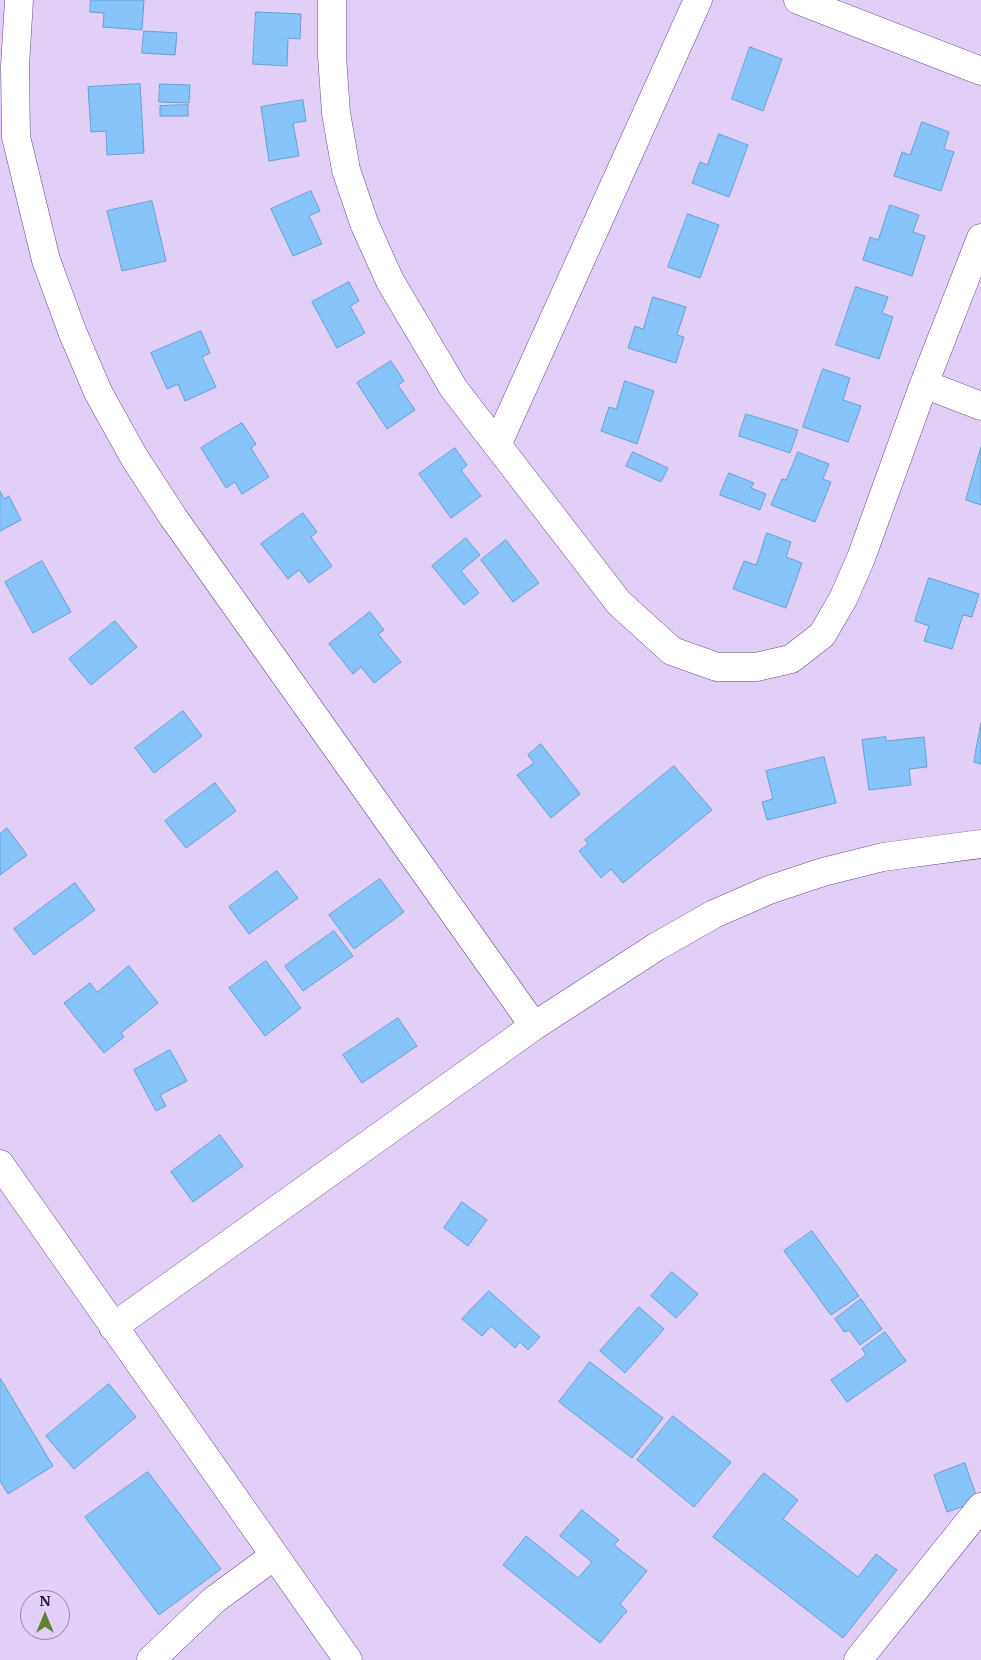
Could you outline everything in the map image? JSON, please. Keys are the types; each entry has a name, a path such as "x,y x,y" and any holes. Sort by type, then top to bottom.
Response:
{"street":[{"path":"19,0 8,138 46,260 72,331 98,392 134,457 173,517 534,1026"},
{"path":"332,0 332,56 336,114 346,170 364,223 390,281 422,338 454,389 619,603 672,651 717,667 756,667 791,659 822,636 843,598 860,558 924,384 981,238"},
{"path":"497,445 698,0"},
{"path":"798,0 981,71"},
{"path":"924,384 981,406"},
{"path":"113,1327 534,1026 656,947 714,914 769,890 823,872 883,857 981,844"},
{"path":"0,1164 348,1660"},
{"path":"858,1660 981,1507"},
{"path":"150,1660 214,1600 274,1556"}],"building":[{"path":"91,0 144,0 142,30 103,27 104,13 90,12"},
{"path":"256,12 301,14 300,39 288,38 287,66 253,64"},
{"path":"144,31 177,33 175,55 142,53"},
{"path":"750,47 782,59 763,111 732,99"},
{"path":"140,84 144,153 107,155 106,131 91,132 88,87"},
{"path":"160,84 190,85 189,103 159,102"},
{"path":"303,100 306,121 293,123 299,156 269,161 261,107"},
{"path":"188,105 188,116 160,116 160,106"},
{"path":"922,122 949,132 944,149 954,152 941,191 894,176 902,152 910,155"},
{"path":"719,134 748,145 729,197 692,183 700,162 707,165"},
{"path":"311,191 320,211 309,216 322,244 293,256 271,209"},
{"path":"152,201 166,261 122,271 107,211"},
{"path":"890,205 919,215 913,232 925,236 912,276 863,260 870,237 878,240"},
{"path":"688,214 719,225 700,278 668,267"},
{"path":"349,282 359,301 350,306 365,333 337,348 312,302"},
{"path":"856,287 888,297 882,313 893,317 879,359 836,345"},
{"path":"653,297 686,307 677,335 684,337 676,363 628,348 635,326 643,329"},
{"path":"201,331 210,353 202,357 216,387 185,401 178,384 167,389 151,353"},
{"path":"391,361 404,381 398,385 415,410 387,429 357,383"},
{"path":"823,369 850,378 843,400 861,406 848,442 803,427"},
{"path":"625,381 654,391 637,444 601,431 609,407 616,409"},
{"path":"746,414 798,430 790,453 739,436"},
{"path":"242,423 256,444 251,448 269,477 242,494 235,482 226,488 201,448"},
{"path":"981,447 981,505 966,500"},
{"path":"455,448 467,465 461,470 481,496 451,518 419,474"},
{"path":"633,452 668,468 661,482 626,466"},
{"path":"798,452 829,464 823,479 831,482 815,522 771,505 782,479 786,480"},
{"path":"729,473 754,483 751,488 766,494 760,510 720,495"},
{"path":"0,491 4,499 9,496 21,520 0,531"},
{"path":"303,513 317,532 311,537 332,566 309,583 299,570 288,579 261,544"},
{"path":"767,533 791,542 786,557 802,563 786,608 733,589 744,561 756,565"},
{"path":"466,538 480,555 461,571 479,593 464,605 432,566"},
{"path":"506,540 539,583 513,602 481,560"},
{"path":"42,561 71,612 33,633 5,582"},
{"path":"929,578 979,594 972,617 963,615 952,649 924,641 929,626 915,621"},
{"path":"370,612 384,630 378,634 401,662 374,683 361,667 353,674 329,644"},
{"path":"115,621 137,647 91,685 69,659"},
{"path":"183,711 202,736 154,773 135,748"},
{"path":"981,723 981,764 974,762"},
{"path":"886,737 886,741 924,737 927,767 909,769 911,785 869,790 862,740"},
{"path":"541,744 580,794 551,818 517,775 534,763 528,755"},
{"path":"824,757 836,803 767,820 762,802 773,799 766,771"},
{"path":"674,766 712,810 623,883 611,869 601,878 579,851 588,844 585,840"},
{"path":"215,783 236,811 186,848 165,821"},
{"path":"7,828 27,855 0,875 0,834"},
{"path":"277,871 298,898 249,934 229,907"},
{"path":"380,879 404,912 354,949 329,915"},
{"path":"75,883 95,910 34,955 14,929"},
{"path":"334,931 353,956 303,991 285,966"},
{"path":"266,961 301,1008 265,1036 229,988"},
{"path":"129,966 158,1003 121,1033 124,1037 104,1053 64,1003 90,983 97,992"},
{"path":"398,1018 417,1046 362,1083 343,1055"},
{"path":"170,1050 187,1081 160,1095 166,1106 156,1111 134,1070"},
{"path":"220,1135 243,1166 193,1202 171,1172"},
{"path":"462,1202 487,1220 468,1246 444,1228"},
{"path":"812,1231 859,1296 831,1315 784,1251"},
{"path":"672,1272 698,1294 676,1318 651,1296"},
{"path":"489,1291 540,1337 528,1350 520,1342 515,1348 491,1326 482,1336 462,1319"},
{"path":"861,1299 882,1329 860,1345 849,1330 844,1332 835,1319"},
{"path":"639,1307 664,1329 625,1373 600,1351"},
{"path":"885,1332 906,1361 847,1402 831,1380 866,1355 862,1349"},
{"path":"590,1362 663,1418 632,1458 559,1402"},
{"path":"0,1378 53,1466 8,1494 0,1481"},
{"path":"109,1384 136,1417 74,1469 46,1436"},
{"path":"673,1416 731,1462 694,1507 637,1460"},
{"path":"965,1463 978,1501 947,1512 934,1475"},
{"path":"148,1472 221,1569 159,1615 85,1517"},
{"path":"764,1473 798,1500 783,1519 858,1577 876,1554 897,1570 843,1638 713,1537"},
{"path":"582,1510 619,1540 614,1545 647,1571 620,1604 627,1611 600,1643 503,1565 526,1536 578,1578 592,1562 560,1536"}]}
